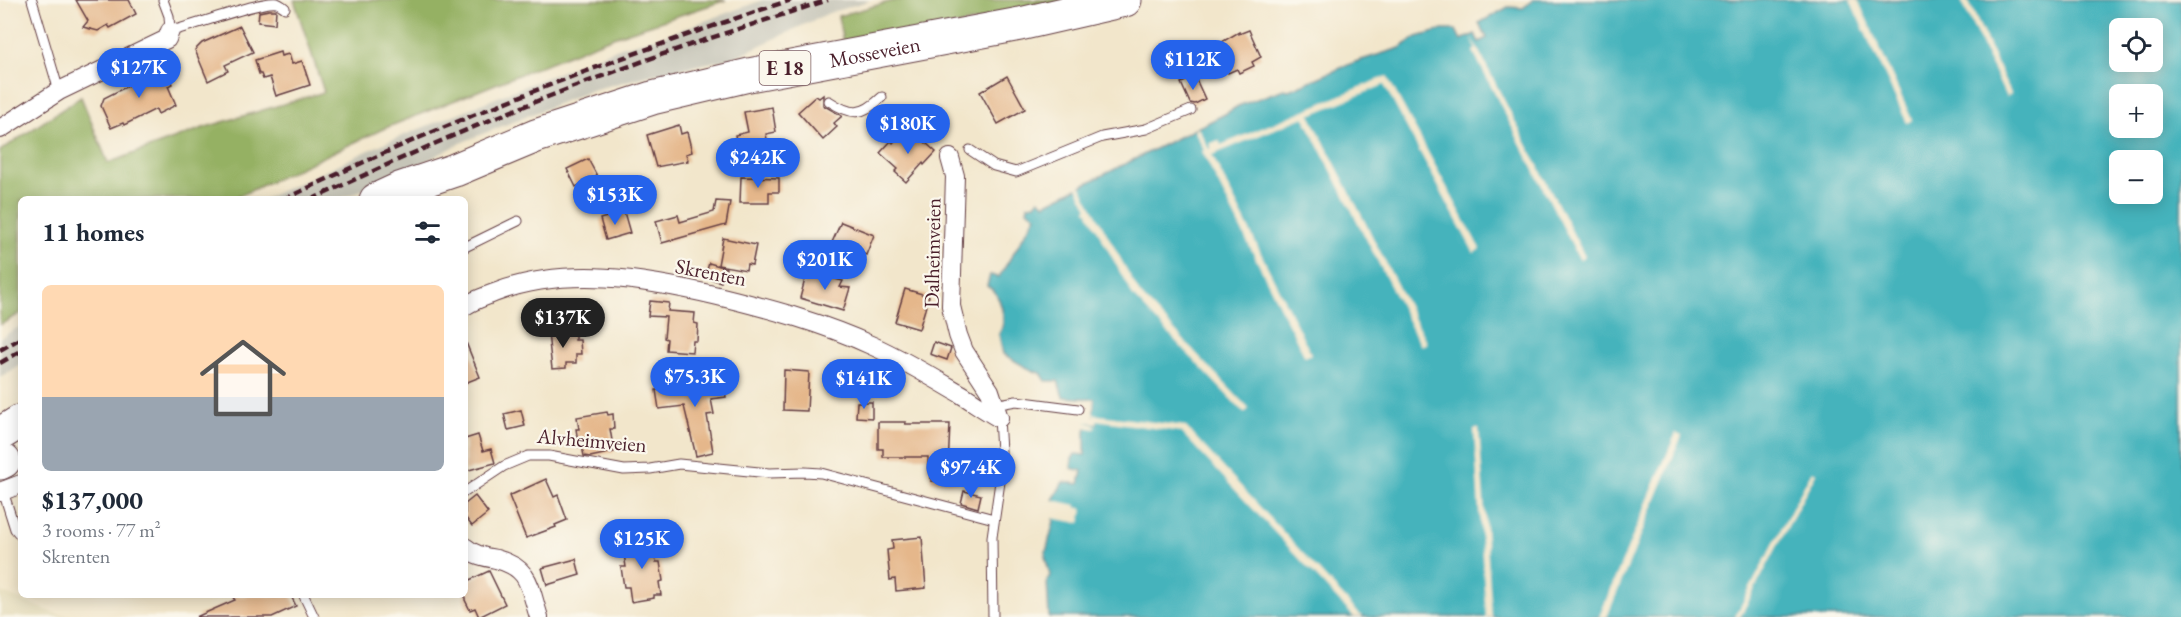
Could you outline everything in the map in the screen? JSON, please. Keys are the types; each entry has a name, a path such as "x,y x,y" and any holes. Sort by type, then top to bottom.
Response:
{"highway":[{"name":"Mosseveien","path":"385,196 536,136 662,96 749,75 1020,24 1125,0"},
{"name":"Mosseveien","path":"419,196 455,170"},
{"path":"0,410 18,399"},
{"path":"6,469 18,431"}],"street":[{"path":"0,129 59,91 167,39 170,31"},
{"name":"Dalheimveien","path":"950,158 955,176 951,306 964,351 982,376 997,412"},
{"name":"Skrenten","path":"468,305 510,287 531,282 581,277 624,279 696,291 787,314 872,345 997,412"},
{"path":"468,549 479,555 518,568 526,577 539,617"}],"lane":[{"path":"32,0 59,91"},
{"path":"163,0 169,16 170,31 186,28 256,4 275,3 285,8"},
{"path":"829,101 853,113 867,109 882,97"},
{"path":"970,150 994,166 1016,172 1102,137 1146,129 1191,110"},
{"path":"468,246 518,221"},
{"path":"997,412 1016,401 1078,408"},
{"name":"Dalheimveien","path":"993,617 991,562 994,519 1002,468 997,412"},
{"name":"Alvheimveien","path":"468,490 504,466 528,456 549,456 624,470 650,470 679,464 760,472 821,473 994,519"},
{"path":"6,469 15,529 18,532"},
{"path":"305,598 314,617"}],"shaded area":[{"path":"763,0 871,0 829,13 733,58 654,74 592,90 465,141 395,177 347,196 271,196 382,144 621,47 663,36"},
{"path":"18,328 18,367 0,377 0,338"},
{"path":"0,592 57,614 75,617 0,617"}],"green space":[{"path":"294,0 726,0 613,37 383,129 239,196 18,196 18,315 0,325 0,151 81,97 108,163 206,127 324,92"},
{"path":"896,0 1082,0 844,48 838,16"}],"water":[{"path":"1533,0 2181,0 2181,617 1049,617 1047,581 1050,575 1045,556 1054,521 1053,500 1063,482 1079,484 1082,471 1071,468 1072,459 1075,454 1085,455 1087,427 1085,421 1097,423 1093,413 1094,399 1063,397 1058,381 1046,381 1041,373 1003,354 999,334 1003,322 1002,308 996,295 987,286 990,275 999,277 1036,216 1027,210 1028,205 1035,204 1039,199 1045,204 1238,106 1284,89 1289,90 1355,62 1400,48 1417,37 1442,30 1456,30 1461,40 1475,34 1479,42 1487,38 1479,23 1508,7 1523,8"}],"pier":[{"path":"1850,0 1858,0 1912,120 1907,123"},
{"path":"1961,0 1968,0 2011,94 2006,97"},
{"path":"1471,36 1585,257 1580,260 1473,51 1476,49"},
{"path":"1387,76 1480,249 1474,253 1384,85 1310,115 1427,343 1421,346 1304,117 1212,155 1311,354 1305,357 1202,151 1204,150 1194,130 1198,128 1209,149 1211,148 1209,144 1219,140 1221,145"},
{"path":"1080,185 1140,294 1249,409 1244,413 1133,296 1086,209 1088,208 1077,187"},
{"path":"1086,399 1094,399 1093,413 1098,415 1185,426 1362,617 1354,617 1181,432 1097,420 1097,423 1085,422 1096,425 1095,429 1084,427 1081,422 1083,419 1094,419 1094,416 1090,414 1091,402 1086,402"},
{"path":"1474,429 1479,429 1492,617 1486,617"},
{"path":"1676,433 1682,435 1607,617 1599,617"},
{"path":"1812,471 1816,473 1740,617 1735,617"},
{"path":"1052,500 1076,505 1083,509 1080,523 1051,518"}],"building":[{"path":"76,0 129,0 136,14 110,28 108,25 98,31 83,27 88,21"},
{"path":"276,10 275,24 258,22 259,12"},
{"path":"240,26 253,52 225,65 228,71 208,81 195,50 202,43"},
{"path":"1249,30 1261,57 1252,62 1254,66 1239,73 1237,69 1228,73 1215,46 1239,32 1239,34"},
{"path":"280,52 281,56 289,54 292,64 302,61 310,85 276,96 270,77 263,79 255,60"},
{"path":"164,68 172,84 168,86 176,105 158,114 156,109 124,125 123,123 111,128 101,106 104,98 128,86 127,84"},
{"path":"1007,76 1025,109 998,124 980,92"},
{"path":"1195,77 1205,99 1195,104 1190,103 1181,83"},
{"path":"823,95 823,105 842,116 834,123 837,127 823,140 798,112 816,96 819,98"},
{"path":"772,107 776,132 766,134 768,145 738,151 735,135 748,132 744,112"},
{"path":"679,125 681,134 687,132 692,152 686,154 688,161 656,167 647,135"},
{"path":"901,134 910,142 917,135 936,152 906,182 895,172 898,169 880,153"},
{"path":"588,159 597,176 576,187 567,169"},
{"path":"741,177 779,178 779,192 769,192 769,203 740,203"},
{"path":"716,201 730,202 726,225 662,243 656,221 678,215 680,222 714,212"},
{"path":"624,212 630,233 606,240 600,219"},
{"path":"841,222 874,235 866,255 859,252 857,257 830,247"},
{"path":"723,238 756,245 752,265 747,264 746,270 718,265"},
{"path":"709,263 726,268 721,282 705,277"},
{"path":"807,272 843,281 840,287 850,288 843,311 800,298"},
{"path":"905,289 929,296 919,329 895,322"},
{"path":"650,301 669,303 668,311 695,313 694,323 698,324 697,341 693,341 692,352 666,350 667,339 664,338 666,317 648,316"},
{"path":"575,332 575,340 580,340 581,354 576,354 576,363 566,363 566,368 552,369 548,333"},
{"path":"934,342 951,348 947,360 930,354"},
{"path":"468,347 480,377 468,382"},
{"path":"784,370 809,372 807,411 783,410"},
{"path":"723,378 726,397 711,399 714,414 707,415 713,452 696,456 684,406 659,409 656,390"},
{"path":"857,402 872,402 872,418 856,417"},
{"path":"521,410 525,426 508,430 504,414"},
{"path":"607,412 608,415 613,414 614,429 610,429 614,452 584,456 582,446 579,447 577,417"},
{"path":"878,422 950,424 948,467 958,468 958,482 931,481 928,457 883,457 883,449 878,449"},
{"path":"478,435 483,451 491,449 495,463 468,470 468,438"},
{"path":"546,479 554,497 558,495 567,520 555,525 556,527 526,538 509,496"},
{"path":"964,491 981,495 978,508 961,503"},
{"path":"475,496 488,513 472,526 468,521 468,502"},
{"path":"649,536 656,562 660,562 663,581 659,582 661,595 631,602 629,587 624,587 621,567 626,567 624,554 628,553 626,541"},
{"path":"922,537 926,588 896,591 895,579 890,580 887,550 893,549 892,540"},
{"path":"576,559 580,575 547,585 542,568"},
{"path":"489,571 505,604 479,617 475,608 470,610 465,600 468,598 468,581"},
{"path":"234,598 292,598 296,606 272,617 196,617 235,600"}],"railway":[{"path":"292,196 407,143 533,91 791,0"},
{"path":"320,196 458,134 570,88 690,45 828,0"},
{"path":"0,350 18,340"},
{"path":"0,363 18,353"}]}
